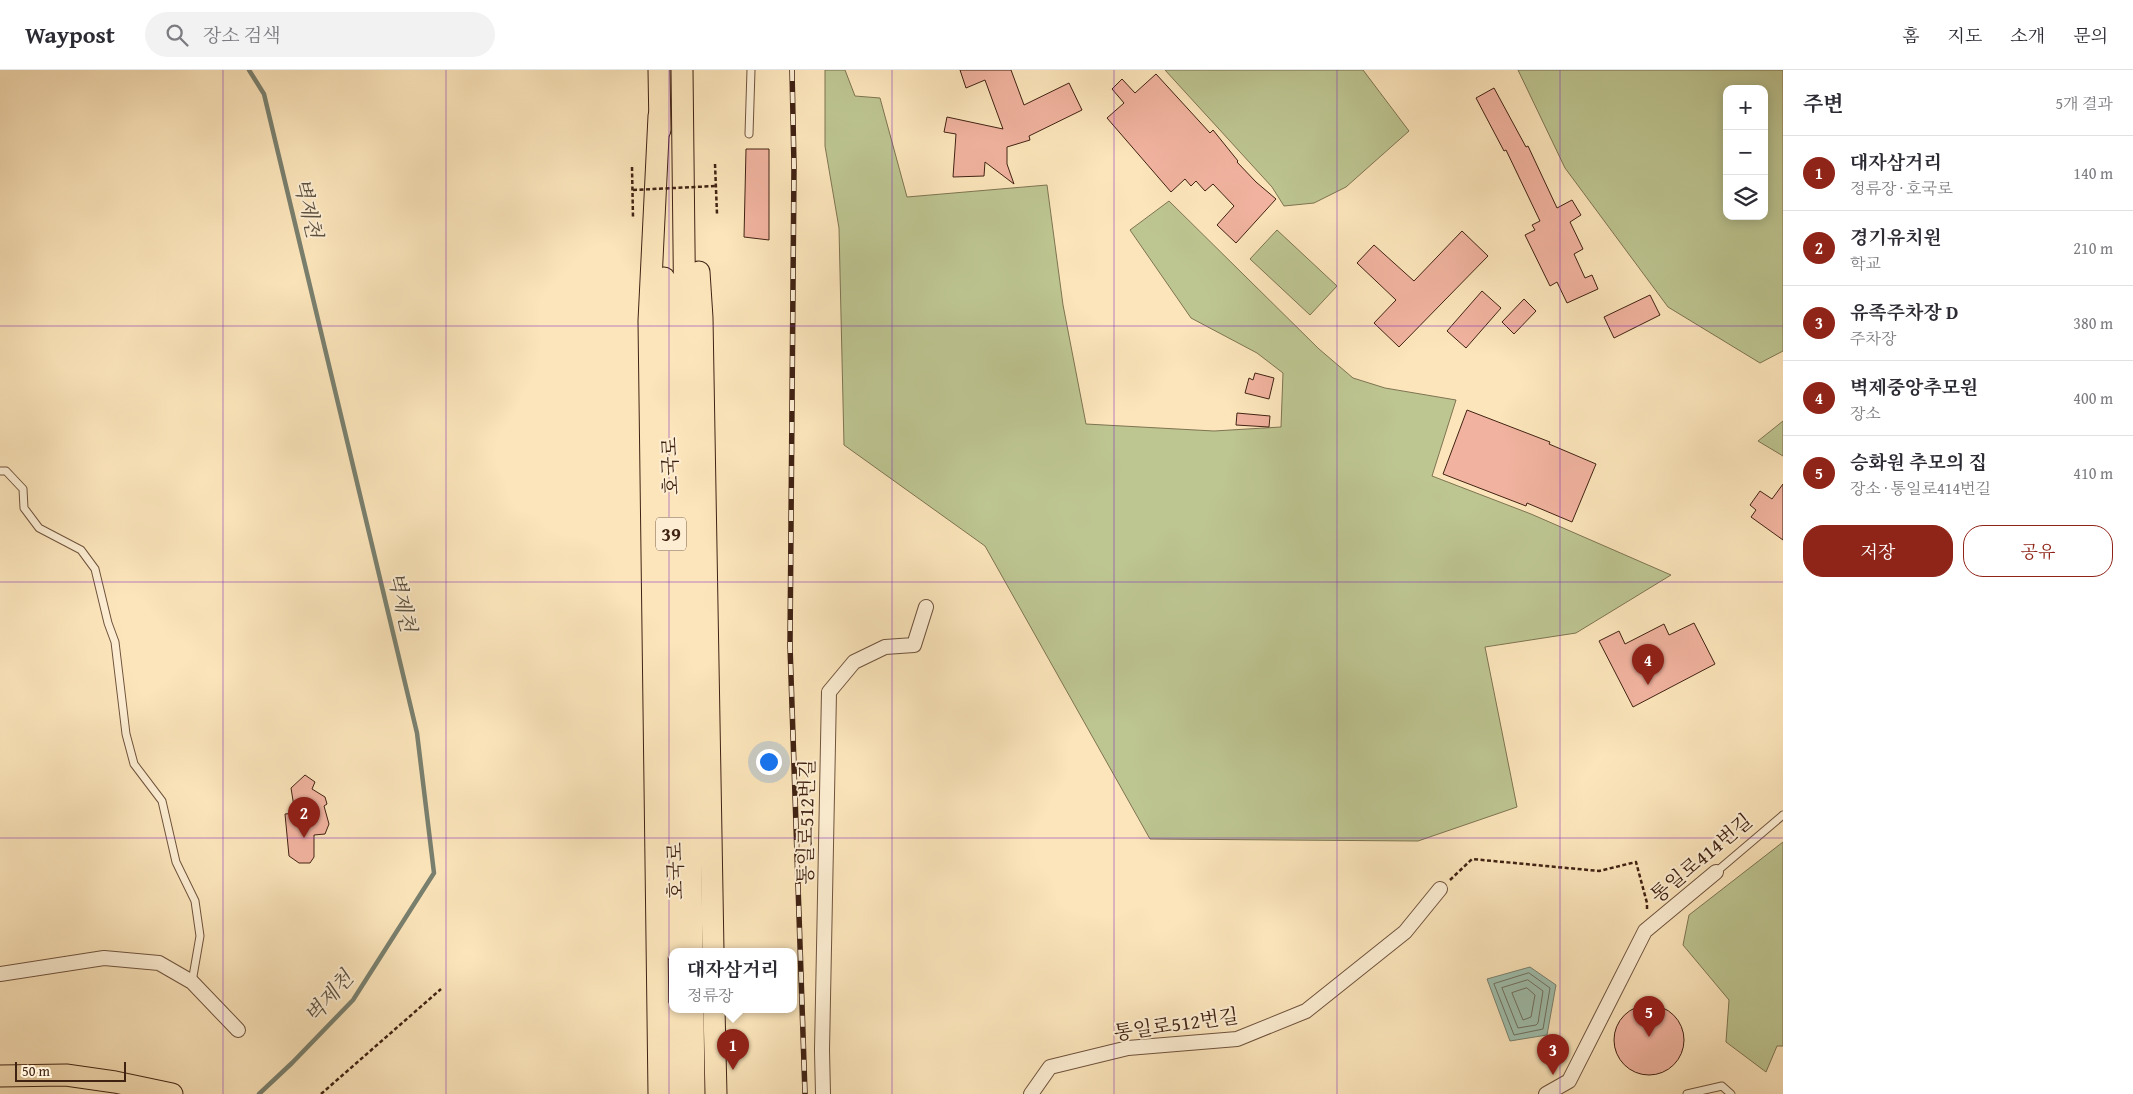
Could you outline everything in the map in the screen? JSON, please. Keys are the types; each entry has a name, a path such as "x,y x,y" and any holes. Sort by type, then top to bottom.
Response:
{"main road":[{"name":"호국로","path":"659,70 671,502 676,948"},
{"name":"호국로","path":"682,70 692,948"},
{"path":"659,116 649,321 659,1094"},
{"path":"684,120 689,148 702,318 713,948"},
{"path":"678,1013 686,1068 694,1094"},
{"path":"678,1094 686,1068 693,1013"},
{"path":"714,1013 716,1094"},
{"path":"0,1076 66,1075 115,1082 172,1094"}],"street":[{"name":"통일로512번길","path":"823,1094 822,1050 829,692 854,662 885,647 914,645 926,607"},
{"name":"통일로414번길","path":"1645,931 1716,872"},
{"name":"통일로512번길","path":"1031,1094 1050,1067 1128,1048 1237,1039 1306,1011 1405,932 1440,889"},
{"path":"1546,1094 1569,1081 1645,931"},
{"path":"0,974 104,958 159,963 192,982 238,1030"}],"lane":[{"path":"749,134 751,70"},
{"path":"0,471 6,471 23,489 24,508 39,528 81,550 95,569 114,642 126,734 134,764 162,801 176,862 195,902 200,936 192,982"},
{"name":"통일로414번길","path":"1716,872 1783,815"},
{"path":"1687,1094 1722,1086 1731,1094"}],"path":[{"path":"716,164 717,214"},
{"path":"632,167 633,218"},
{"path":"632,190 716,186"},
{"path":"1440,889 1472,859 1599,871 1636,862 1647,903 1645,931"},
{"path":"321,1094 441,989"}],"green space":[{"path":"825,70 845,70 855,96 880,98 907,197 1047,185 1063,305 1086,424 1214,431 1281,427 1283,373 1257,353 1191,318 1130,230 1169,201 1319,349 1353,378 1385,388 1456,400 1432,476 1531,514 1671,575 1576,633 1485,647 1517,807 1418,841 1150,839 985,546 844,445 839,228 825,146"},
{"path":"1165,70 1363,70 1409,131 1346,187 1314,203 1284,206 1272,187"},
{"path":"1518,70 1783,70 1783,351 1760,363 1668,307 1565,168"},
{"path":"1277,230 1337,286 1310,315 1250,259"},
{"path":"1783,421 1783,456 1758,441"},
{"path":"1783,842 1783,1046 1777,1046 1766,1072 1726,1042 1729,1000 1683,945 1689,915"}],"water":[{"path":"1530,967 1556,985 1547,1035 1510,1041 1487,979"}],"building":[{"path":"960,70 1011,70 1024,105 1069,83 1082,110 1029,136 1030,140 1007,147 1007,164 1014,184 985,162 984,176 953,177 956,134 944,132 947,117 1003,129 985,80 966,88"},
{"path":"1156,74 1210,133 1213,130 1237,162 1256,182 1276,199 1236,243 1217,225 1234,206 1213,184 1205,191 1196,181 1191,186 1185,179 1171,192 1107,118 1124,103 1112,89 1122,79 1135,93"},
{"path":"1494,88 1526,147 1528,146 1557,208 1572,200 1581,215 1570,222 1583,249 1574,254 1585,278 1592,275 1598,289 1567,303 1557,282 1550,286 1525,235 1535,230 1532,225 1540,221 1506,150 1504,151 1476,98"},
{"path":"746,149 769,149 769,240 744,237"},
{"path":"1462,231 1488,256 1399,347 1374,323 1396,300 1357,263 1374,245 1414,281"},
{"path":"1482,291 1501,308 1466,348 1447,331"},
{"path":"1650,295 1660,315 1614,338 1604,317"},
{"path":"1524,299 1536,311 1514,334 1502,322"},
{"path":"1255,373 1274,378 1269,399 1245,393 1249,378 1253,380"},
{"path":"1467,410 1550,442 1549,444 1596,464 1572,522 1527,503 1526,506 1443,474"},
{"path":"1237,413 1270,416 1269,427 1236,425"},
{"path":"1783,484 1783,540 1751,517 1756,510 1750,505 1760,491 1772,499"},
{"path":"1694,623 1715,664 1633,707 1599,641 1619,631 1625,644 1664,624 1669,635"},
{"path":"305,775 315,782 312,789 325,797 327,804 324,806 329,824 325,834 314,835 314,857 310,863 299,863 289,856 285,814 295,813 291,788"},
{"path":"1649,1005 1668,1011 1678,1021 1684,1040 1678,1059 1668,1069 1649,1075 1630,1069 1620,1059 1614,1040 1620,1021 1630,1011"}],"waterway":[{"name":"벽제천","path":"249,70 264,94 417,733 434,873 353,1000 259,1094"}],"railway":[{"path":"792,70 794,166 790,646 805,1094"}],"place":[{"name":"벽제중앙추모원","path":"1648,685"},
{"name":"경기유치원","path":"304,838"},
{"name":"승화원 추모의 집","path":"1649,1037"},
{"name":"대자삼거리","path":"733,1070"},
{"name":"유족주차장 D","path":"1553,1075"}]}
